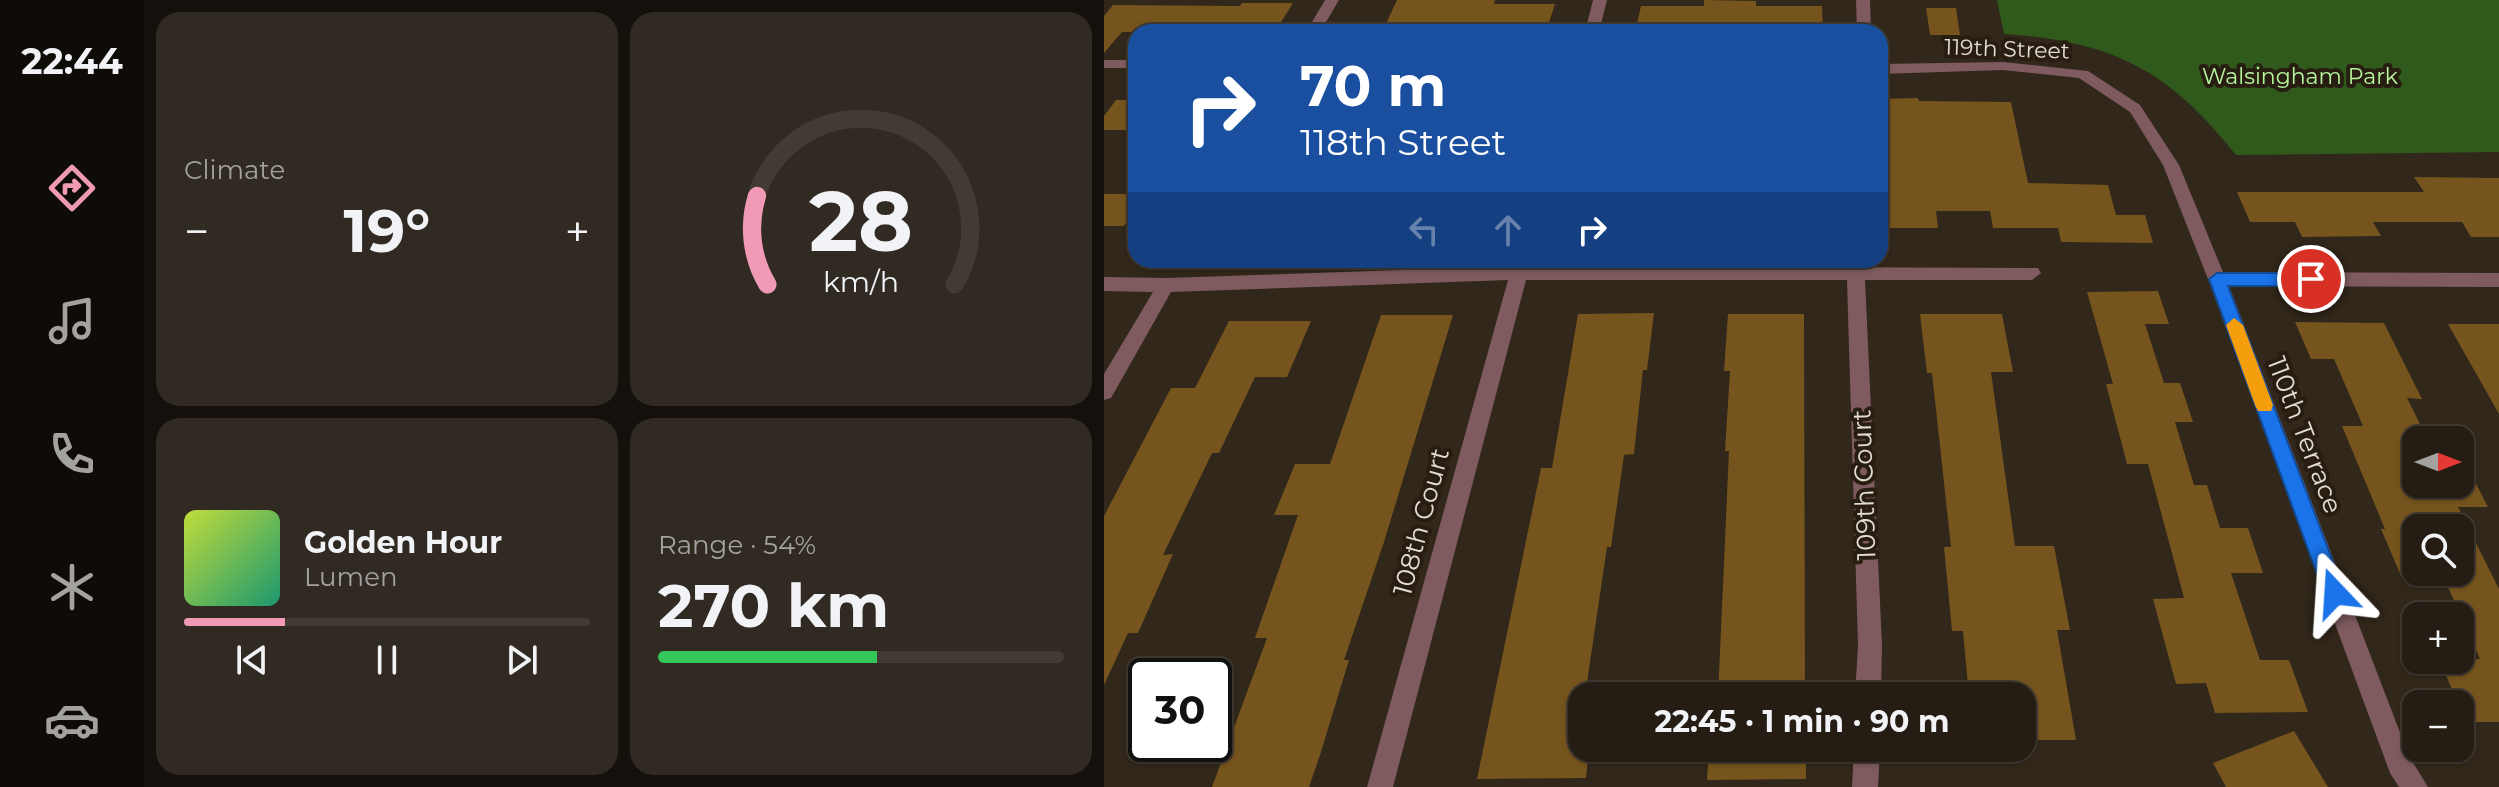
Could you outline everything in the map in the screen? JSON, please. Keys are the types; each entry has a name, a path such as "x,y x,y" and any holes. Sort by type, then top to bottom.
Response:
{"street":[{"path":"1318,24 1332,0"},
{"path":"1594,24 1600,0"},
{"path":"1863,0 1864,24"},
{"path":"1104,64 1128,64"},
{"name":"119th Street","path":"1888,69 2003,66 2083,74 2135,109 2171,165 2217,279"},
{"path":"1104,284 1166,285 1519,273 2032,273"},
{"name":"108th Court","path":"1380,787 1519,273"},
{"name":"109th Court","path":"1856,273 1870,645 1869,682"},
{"path":"2217,279 2499,280"},
{"name":"110th Terrace","path":"2217,279 2399,764 2415,787"},
{"path":"1104,392 1166,285"},
{"path":"1865,787 1866,762"}],"green space":[{"name":"Walsingham Park","path":"1997,0 2499,0 2499,152 2236,155 2187,101 2135,65 2076,44 2004,34"}],"building":[{"path":"1397,0 1495,0 1494,4 1555,4 1549,24 1386,24"},
{"path":"1704,0 1756,1 1756,6 1822,6 1823,24 1637,24 1641,6 1704,6"},
{"path":"1242,3 1293,3 1280,24 1128,24 1128,32 1122,32 1104,53 1104,16 1113,5 1240,6"},
{"path":"1926,8 1956,8 1960,35 1930,35"},
{"path":"1888,99 2011,102 2028,183 2108,185 2116,215 2145,215 2153,243 2061,242 2058,228 1993,228 1990,211 1936,211 1938,228 1888,228"},
{"path":"1116,100 1128,100 1128,130 1104,130 1104,116"},
{"path":"2414,177 2499,178 2499,237 2471,237 2462,222 2373,222 2381,236 2302,237 2295,222 2250,222 2237,192 2424,192"},
{"path":"1104,194 1128,194 1128,220 1124,226 1104,226"},
{"path":"2158,291 2169,324 2145,324 2164,383 2180,383 2193,422 2175,422 2194,485 2207,485 2220,528 2248,528 2263,573 2231,573 2260,660 2289,660 2308,712 2215,713 2206,683 2176,684 2153,599 2184,598 2148,464 2127,464 2106,384 2113,384 2087,292"},
{"path":"1654,313 1647,370 1643,370 1634,454 1624,455 1587,682 1568,682 1568,762 1588,762 1586,778 1477,779 1541,468 1552,468 1578,314"},
{"path":"1728,314 1804,314 1805,682 1719,682 1729,451 1725,451 1730,371 1724,371"},
{"path":"1920,314 2002,314 2013,372 1991,372 2015,546 2054,546 2070,630 2057,630 2076,740 2036,740 2036,682 1968,682 1963,631 1952,631 1944,547 1951,547 1932,373 1927,373"},
{"path":"1381,315 1453,315 1384,542 1344,660 1349,660 1309,787 1212,787 1221,762 1232,762 1232,733 1267,638 1255,638 1298,515 1274,515 1295,464 1330,464"},
{"path":"1229,321 1311,321 1287,377 1255,377 1219,453 1212,453 1163,555 1173,554 1138,633 1128,633 1104,685 1104,516 1171,388 1195,388"},
{"path":"2295,322 2384,323 2422,399 2407,398 2421,426 2402,426 2402,498 2474,498 2474,480 2488,507 2458,507 2462,514 2402,514 2402,576 2342,426 2363,426 2334,359 2311,359"},
{"path":"2448,324 2499,324 2499,414"},
{"path":"2474,539 2499,589 2499,722 2474,722 2474,690 2452,690 2446,674 2474,674 2474,659 2480,659 2474,646 2474,602 2455,602 2447,586 2474,586"},
{"path":"2294,731 2328,787 2226,787 2213,763"},
{"path":"1708,762 1806,762 1806,779 1707,780"}],"slow traffic":[{"path":"2234,325 2264,405"}],"route":[{"path":"2311,279 2217,279 2335,593"}]}
